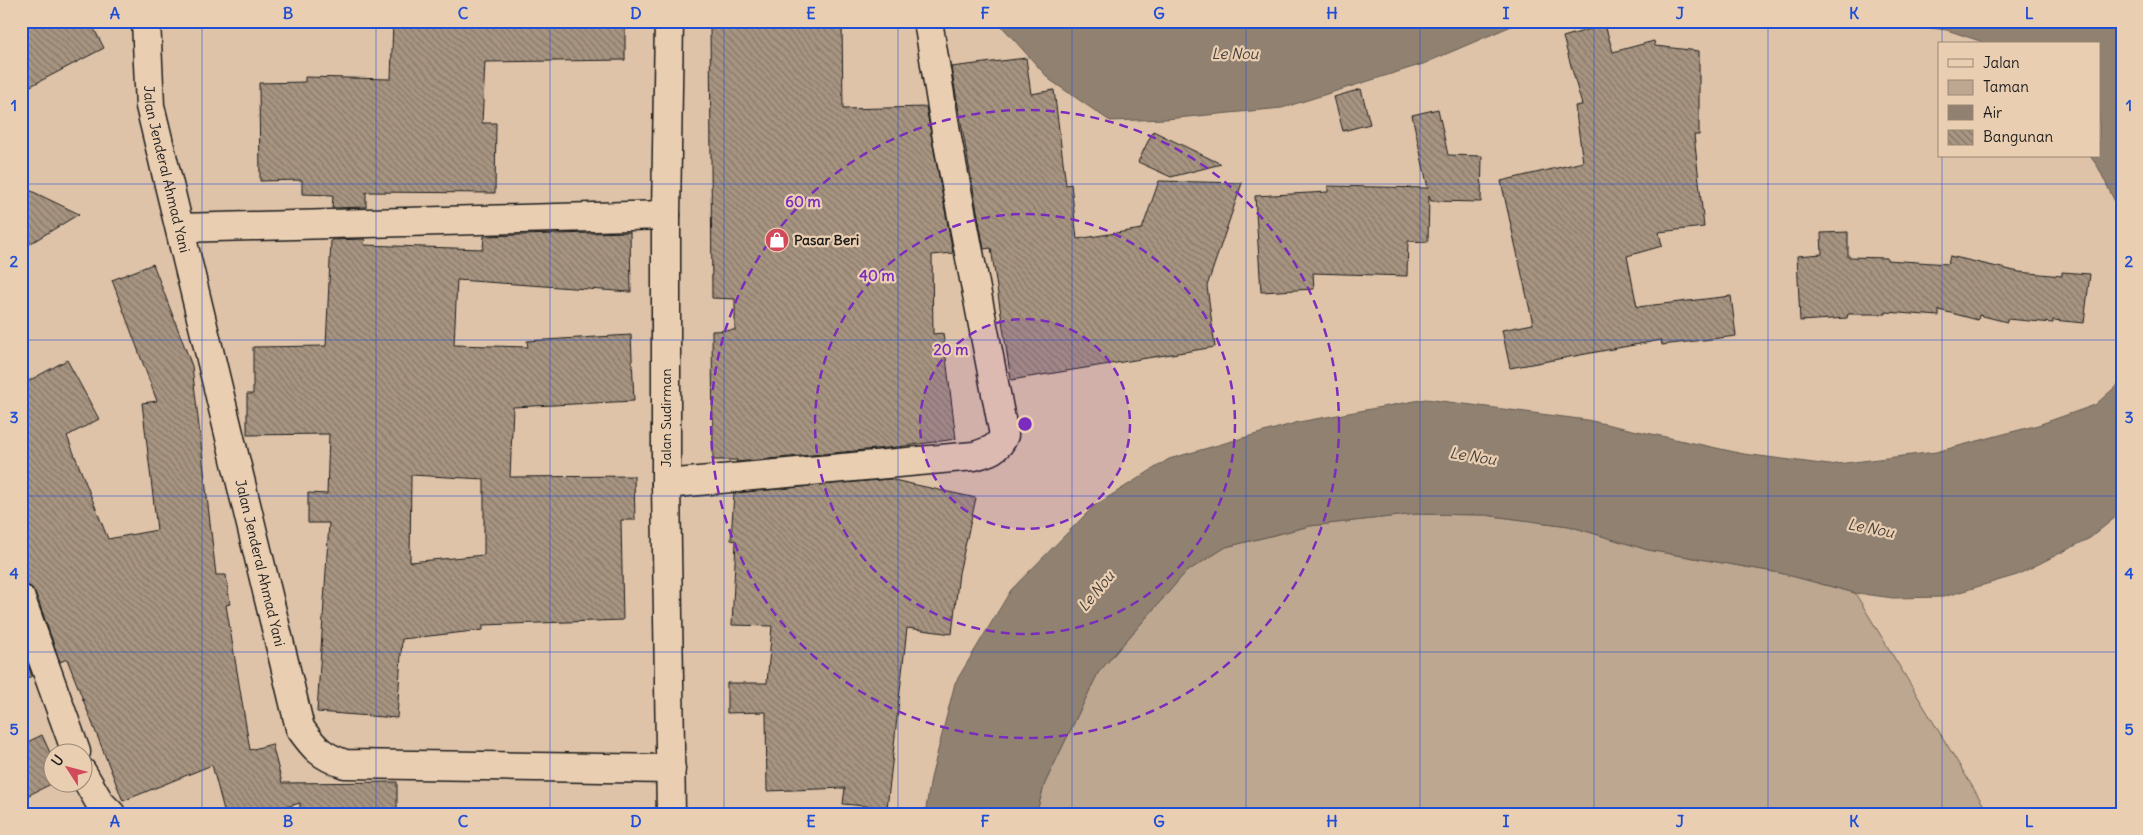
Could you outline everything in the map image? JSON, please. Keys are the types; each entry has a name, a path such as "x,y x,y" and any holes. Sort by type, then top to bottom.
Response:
{"street":[{"name":"Jalan Jenderal Ahmad Yani","path":"146,21 150,106 300,728 314,748 329,759 345,764 671,769"},
{"name":"Jalan Sudirman","path":"668,21 666,484 671,814"},
{"path":"666,484 974,456 996,448 1001,442 1004,435 947,138 928,21"},
{"path":"180,228 666,215"},
{"path":"21,598 72,742"},
{"path":"92,789 100,803 111,814"}],"green space":[{"path":"1416,514 1485,515 1569,526 1648,550 1780,573 1855,593 1989,814 1036,814 1045,783 1098,673 1186,572 1226,547 1310,526"}],"water":[{"name":"Le Nou","path":"997,21 1523,21 1423,64 1282,108 1166,119 1110,121 1050,80"},
{"path":"1878,21 2122,21 2122,216 2098,167 2091,158 2100,158 2100,42 1981,42 1947,30"},
{"name":"Le Nou","path":"2122,381 2122,512 2090,538 2017,575 1943,597 1893,598 1855,593 1780,573 1648,550 1569,526 1485,515 1416,514 1310,526 1226,547 1186,572 1098,673 1045,783 1036,814 925,814 931,778 955,683 1011,590 1094,506 1169,459 1299,422 1426,399 1587,420 1744,454 1829,465 1936,452 2038,425 2095,405"}],"building":[{"path":"21,21 90,21 104,48 21,91"},
{"path":"393,21 625,21 625,60 485,62 482,123 496,123 495,193 366,192 366,207 332,208 333,195 302,194 302,180 260,181 259,83 305,82 305,77 391,79"},
{"name":"Pasar Beri","path":"710,21 842,21 843,109 926,107 953,253 932,255 933,334 943,333 956,439 897,447 736,462 737,460 713,460 712,331 735,330 735,299 712,298"},
{"path":"1605,25 1613,52 1654,41 1655,46 1699,51 1699,135 1694,135 1704,227 1659,232 1662,246 1627,256 1637,307 1731,296 1736,336 1662,345 1661,340 1510,368 1502,330 1533,324 1501,181 1583,162 1575,106 1582,105 1563,37"},
{"path":"1026,58 1031,94 1054,90 1066,185 1071,184 1077,239 1142,229 1159,181 1242,183 1207,286 1215,347 1011,380 991,248 984,249 951,67"},
{"path":"1361,89 1370,124 1343,131 1334,97"},
{"path":"1438,109 1448,155 1482,156 1481,202 1431,201 1429,196 1428,242 1408,241 1407,276 1313,273 1314,289 1261,292 1255,196 1328,192 1328,186 1428,188 1412,115"},
{"path":"1153,131 1221,164 1171,177 1138,162"},
{"path":"21,186 79,214 21,249"},
{"path":"630,232 631,292 457,280 454,345 528,347 527,341 631,335 634,401 513,407 510,477 634,476 635,520 621,520 623,620 483,625 483,630 402,639 397,718 317,712 329,523 308,523 308,493 327,494 329,434 247,435 247,394 253,394 253,347 326,346 331,240 365,239 364,245 483,249 484,236","holes":["411,475 484,479 484,555 410,562"]},
{"path":"1848,232 1848,257 1887,258 1887,260 1948,264 1950,256 2019,272 2062,276 2062,272 2090,274 2084,323 2053,320 2053,323 2007,319 2007,322 1979,315 1978,320 1939,310 1939,316 1886,312 1886,314 1848,314 1847,318 1800,321 1797,256 1822,254 1821,233"},
{"path":"153,264 192,366 216,575 226,575 230,604 226,605 250,750 272,744 282,783 397,782 397,814 300,814 300,803 260,814 225,814 212,765 123,801 67,659 60,662 36,594 31,587 21,584 21,385 67,360 99,419 67,436 108,539 157,530 142,403 157,401 112,280"},
{"path":"889,479 976,498 959,573 952,634 907,628 887,808 843,804 845,788 767,791 766,712 727,713 727,683 767,683 772,626 732,625 736,541 731,540 734,493"},
{"path":"21,646 32,676 21,681"},
{"path":"42,735 45,742 42,742 42,788 21,799 21,745"}],"place":[{"name":"Pasar Beri","path":"777,240"}]}
